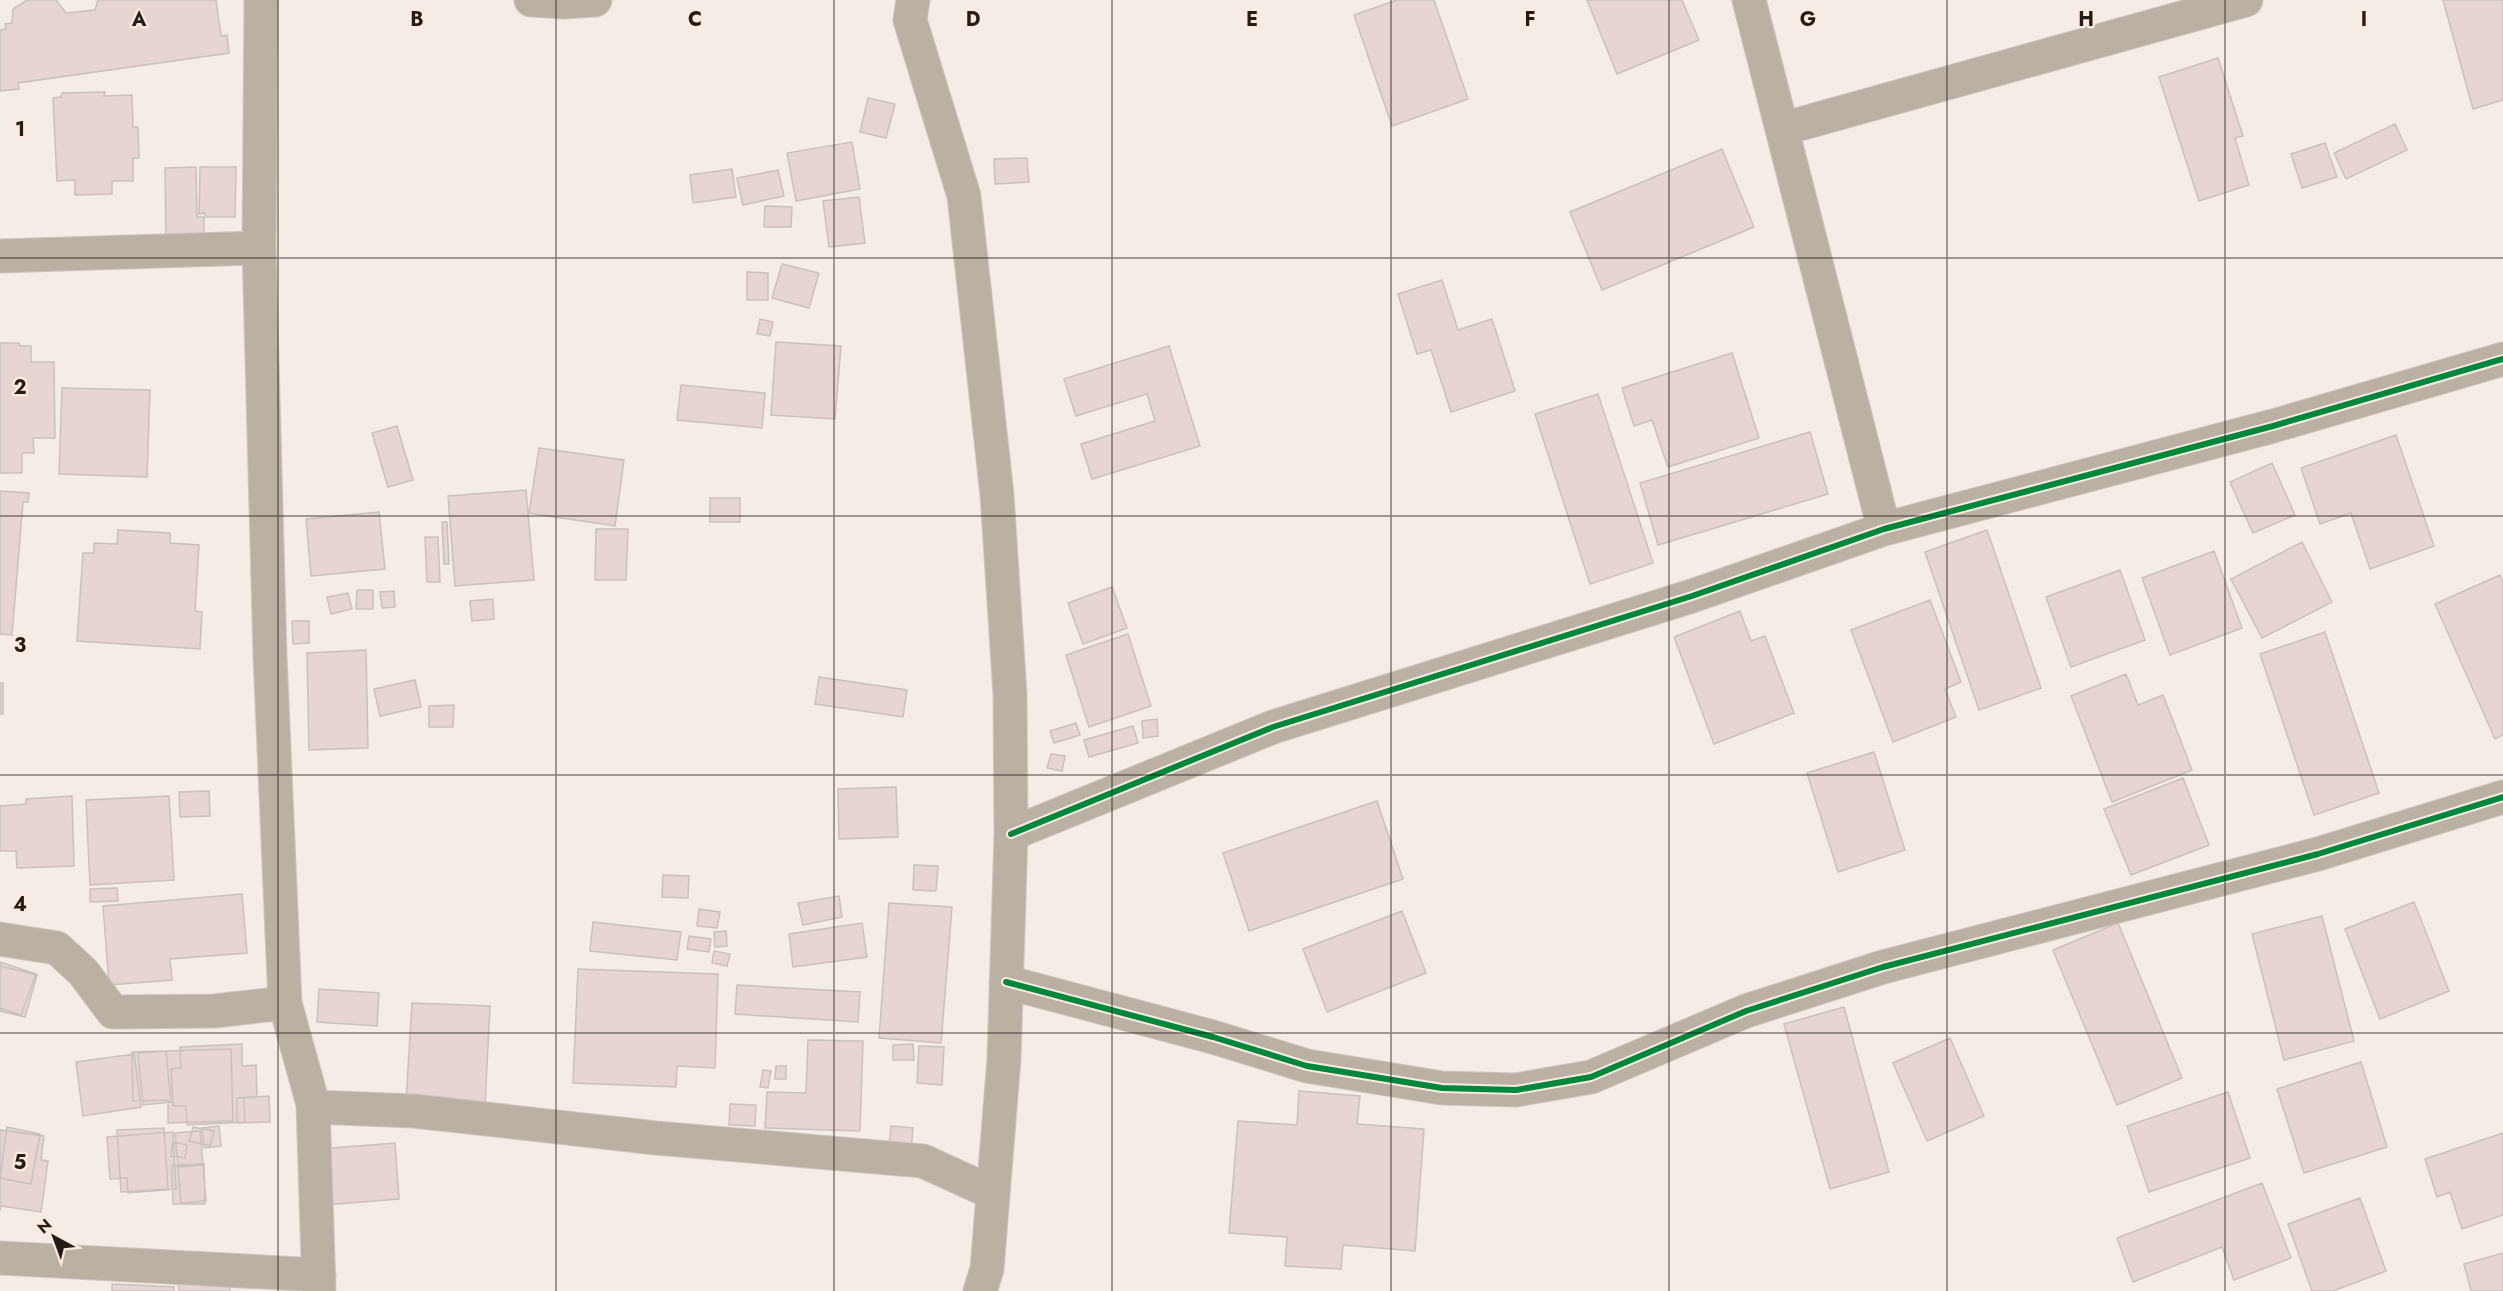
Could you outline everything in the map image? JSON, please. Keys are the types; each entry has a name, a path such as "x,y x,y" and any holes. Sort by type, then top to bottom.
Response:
{"street":[{"path":"0,1258 319,1283 313,1107 285,1003 270,656 259,248 261,0"},
{"path":"531,0 564,2 595,0"},
{"path":"1749,0 1884,530"},
{"path":"1782,129 2246,0"},
{"path":"903,7 964,196 997,495 1010,694 1011,834 1004,1059 987,1269 980,1291"},
{"path":"0,256 259,248"},
{"path":"1011,834 1273,726 1692,596 1884,530 2262,429 2503,359"},
{"path":"1006,982 1213,1037 1307,1066 1442,1088 1516,1090 1591,1077 1746,1011 1883,967 2307,857 2503,797"},
{"path":"0,939 57,948 83,972 113,1012 214,1011 285,1003"},
{"path":"313,1107 414,1111 656,1138 923,1161 993,1193"}],"building":[{"path":"27,0 56,0 66,13 95,10 98,0 216,0 221,36 227,35 229,53 18,83 19,89 0,91 0,30 6,29 5,24 12,23 13,9"},
{"path":"1397,0 1434,0 1468,99 1392,126 1354,15"},
{"path":"1587,0 1682,0 1699,40 1617,74"},
{"path":"2443,0 2503,0 2503,100 2473,109"},
{"path":"2218,58 2243,136 2235,138 2249,185 2199,201 2159,77"},
{"path":"105,92 104,96 132,95 133,127 138,127 139,158 133,158 133,181 112,181 112,194 75,195 75,180 57,181 53,98 61,97 62,93"},
{"path":"868,98 895,104 886,138 860,132"},
{"path":"2395,124 2407,150 2346,179 2334,153"},
{"path":"852,142 860,189 796,201 787,153"},
{"path":"2325,143 2337,177 2302,188 2291,154"},
{"path":"1722,149 1754,227 1602,290 1570,212"},
{"path":"1027,158 1029,182 995,184 994,159"},
{"path":"196,167 197,217 204,217 204,241 166,243 165,168"},
{"path":"200,167 236,167 235,217 205,217 205,213 199,214"},
{"path":"732,169 736,197 693,203 690,175"},
{"path":"778,170 784,196 743,205 737,178"},
{"path":"859,197 865,243 829,247 823,201"},
{"path":"765,206 792,207 791,227 764,227"},
{"path":"782,264 819,273 809,308 772,298"},
{"path":"747,272 768,273 768,300 747,300"},
{"path":"1442,280 1458,330 1492,319 1515,391 1451,412 1431,350 1417,354 1398,294"},
{"path":"760,319 773,322 770,336 757,334"},
{"path":"776,342 841,346 835,419 771,415"},
{"path":"0,343 19,343 20,346 31,346 31,362 54,362 55,438 33,438 34,453 22,453 22,473 0,473"},
{"path":"1169,346 1200,446 1092,479 1081,444 1155,421 1147,394 1076,416 1064,379"},
{"path":"1732,353 1759,438 1668,467 1652,420 1634,426 1622,388"},
{"path":"681,385 765,393 762,428 677,420"},
{"path":"62,388 150,390 147,477 59,474"},
{"path":"1598,394 1653,563 1590,584 1535,414"},
{"path":"397,426 413,480 388,487 372,433"},
{"path":"1810,432 1828,494 1658,545 1640,483"},
{"path":"2396,435 2434,546 2370,569 2351,513 2320,524 2301,468"},
{"path":"539,448 624,460 615,526 529,513"},
{"path":"2272,463 2295,515 2253,533 2230,482"},
{"path":"526,490 534,580 455,586 448,496"},
{"path":"0,491 29,493 28,502 23,502 12,635 0,634"},
{"path":"710,498 740,498 740,522 710,522"},
{"path":"379,512 385,569 311,576 306,519"},
{"path":"442,522 447,522 449,564 444,564"},
{"path":"596,529 628,529 626,580 595,580"},
{"path":"118,530 170,533 170,543 199,545 195,611 202,612 200,649 77,641 83,553 94,553 94,543 117,544"},
{"path":"1987,530 2041,688 1979,710 1925,552"},
{"path":"425,537 438,537 440,582 427,582"},
{"path":"2302,542 2332,602 2262,638 2231,579"},
{"path":"2214,551 2242,628 2170,655 2142,578"},
{"path":"2120,570 2145,640 2071,667 2046,597"},
{"path":"2500,575 2503,582 2503,735 2495,739 2435,604"},
{"path":"1112,587 1127,628 1083,644 1068,603"},
{"path":"357,590 373,590 373,609 356,609"},
{"path":"394,591 395,607 382,608 380,592"},
{"path":"348,593 352,609 331,614 327,597"},
{"path":"493,599 494,619 472,621 470,601"},
{"path":"1930,600 1961,682 1945,689 1956,717 1893,742 1851,630"},
{"path":"1740,611 1751,641 1765,636 1794,713 1714,744 1674,637"},
{"path":"292,621 309,621 309,643 293,644"},
{"path":"2325,632 2379,793 2314,815 2260,654"},
{"path":"1128,634 1151,706 1089,727 1066,655"},
{"path":"366,650 368,748 309,750 307,653"},
{"path":"2126,674 2138,705 2163,695 2192,770 2112,802 2071,696"},
{"path":"819,677 907,690 903,717 815,704"},
{"path":"415,680 421,707 380,716 374,689"},
{"path":"0,683 3,683 3,714 0,714"},
{"path":"454,705 453,727 429,727 429,706"},
{"path":"1157,719 1158,736 1143,738 1142,721"},
{"path":"1076,723 1080,735 1054,743 1050,731"},
{"path":"1133,726 1138,743 1089,757 1084,740"},
{"path":"1874,752 1905,850 1838,872 1807,773"},
{"path":"1051,754 1065,756 1062,771 1047,768"},
{"path":"2183,778 2209,845 2131,875 2104,809"},
{"path":"896,787 898,837 839,839 838,789"},
{"path":"209,791 210,816 180,817 179,792"},
{"path":"72,796 74,866 17,868 16,851 0,851 0,806 26,804 26,799"},
{"path":"169,796 174,880 90,885 86,800"},
{"path":"1377,801 1403,879 1249,931 1223,853"},
{"path":"914,865 938,866 936,891 913,890"},
{"path":"663,875 689,876 688,898 662,897"},
{"path":"117,888 118,901 90,902 90,889"},
{"path":"242,894 247,953 170,959 172,980 109,985 103,906"},
{"path":"839,896 842,917 803,925 798,903"},
{"path":"2414,902 2449,991 2380,1019 2345,929"},
{"path":"889,903 952,907 941,1043 879,1038"},
{"path":"699,909 720,912 717,928 697,926"},
{"path":"1402,911 1426,973 1327,1012 1303,949"},
{"path":"2322,916 2354,1041 2284,1060 2252,934"},
{"path":"593,922 681,932 677,960 590,951"},
{"path":"862,923 867,957 793,967 789,934"},
{"path":"2118,923 2182,1078 2117,1105 2053,950"},
{"path":"726,931 727,946 715,947 714,932"},
{"path":"689,936 711,939 709,952 687,949"},
{"path":"714,951 730,954 727,966 712,963"},
{"path":"0,962 36,974 21,1015 0,1008"},
{"path":"0,966 37,975 25,1017 0,1011"},
{"path":"578,969 718,974 715,1068 677,1066 676,1087 573,1083"},
{"path":"737,985 860,992 858,1022 735,1014"},
{"path":"319,989 379,993 377,1026 317,1022"},
{"path":"412,1003 490,1006 485,1106 406,1102"},
{"path":"1844,1007 1889,1172 1830,1189 1784,1024"},
{"path":"1950,1038 1984,1116 1927,1141 1893,1063"},
{"path":"808,1040 863,1041 860,1131 765,1128 767,1092 806,1093"},
{"path":"242,1044 242,1066 256,1065 257,1097 244,1098 245,1122 187,1125 186,1106 173,1106 171,1069 181,1068 180,1047"},
{"path":"913,1044 914,1060 893,1060 893,1045"},
{"path":"919,1046 944,1047 942,1085 917,1083"},
{"path":"231,1049 233,1121 168,1123 168,1100 133,1101 132,1052"},
{"path":"166,1051 171,1102 143,1105 138,1053"},
{"path":"134,1054 141,1107 83,1116 76,1062"},
{"path":"2361,1062 2387,1147 2304,1173 2277,1089"},
{"path":"776,1066 786,1066 786,1079 775,1079"},
{"path":"763,1070 771,1071 768,1088 760,1087"},
{"path":"1299,1091 1360,1096 1357,1124 1424,1129 1415,1251 1343,1245 1341,1269 1285,1266 1287,1237 1229,1233 1238,1121 1297,1125"},
{"path":"2228,1092 2250,1158 2149,1192 2127,1126"},
{"path":"269,1096 270,1122 237,1123 237,1098"},
{"path":"730,1104 756,1105 755,1126 729,1125"},
{"path":"219,1126 221,1146 204,1148 202,1128"},
{"path":"891,1126 913,1128 911,1152 889,1151"},
{"path":"7,1127 40,1134 31,1184 0,1178"},
{"path":"193,1127 214,1131 210,1146 189,1141"},
{"path":"164,1128 168,1189 121,1192 117,1130"},
{"path":"0,1130 44,1136 41,1160 48,1161 41,1212 1,1206 0,1211"},
{"path":"200,1131 203,1164 178,1166 175,1133"},
{"path":"173,1132 176,1189 128,1193 127,1178 110,1179 107,1137"},
{"path":"2503,1133 2503,1215 2462,1229 2450,1192 2437,1197 2425,1159"},
{"path":"173,1142 187,1145 185,1158 171,1156"},
{"path":"395,1143 399,1199 325,1205 320,1149"},
{"path":"204,1164 205,1204 173,1204 172,1165"},
{"path":"203,1165 206,1201 181,1203 178,1167"},
{"path":"2262,1183 2291,1258 2234,1280 2222,1247 2133,1282 2117,1238"},
{"path":"2360,1198 2386,1271 2333,1291 2312,1291 2288,1224"},
{"path":"2503,1253 2503,1291 2471,1291 2464,1264"},
{"path":"230,1281 230,1291 179,1291 178,1283"},
{"path":"112,1284 174,1287 174,1291 112,1291"}],"cycle path":[{"path":"1011,834 1273,727 1692,596 1884,529 2273,426 2503,359"},
{"path":"1006,982 1213,1037 1307,1066 1442,1088 1516,1090 1591,1077 1746,1011 1883,967 2318,854 2503,797"}]}
